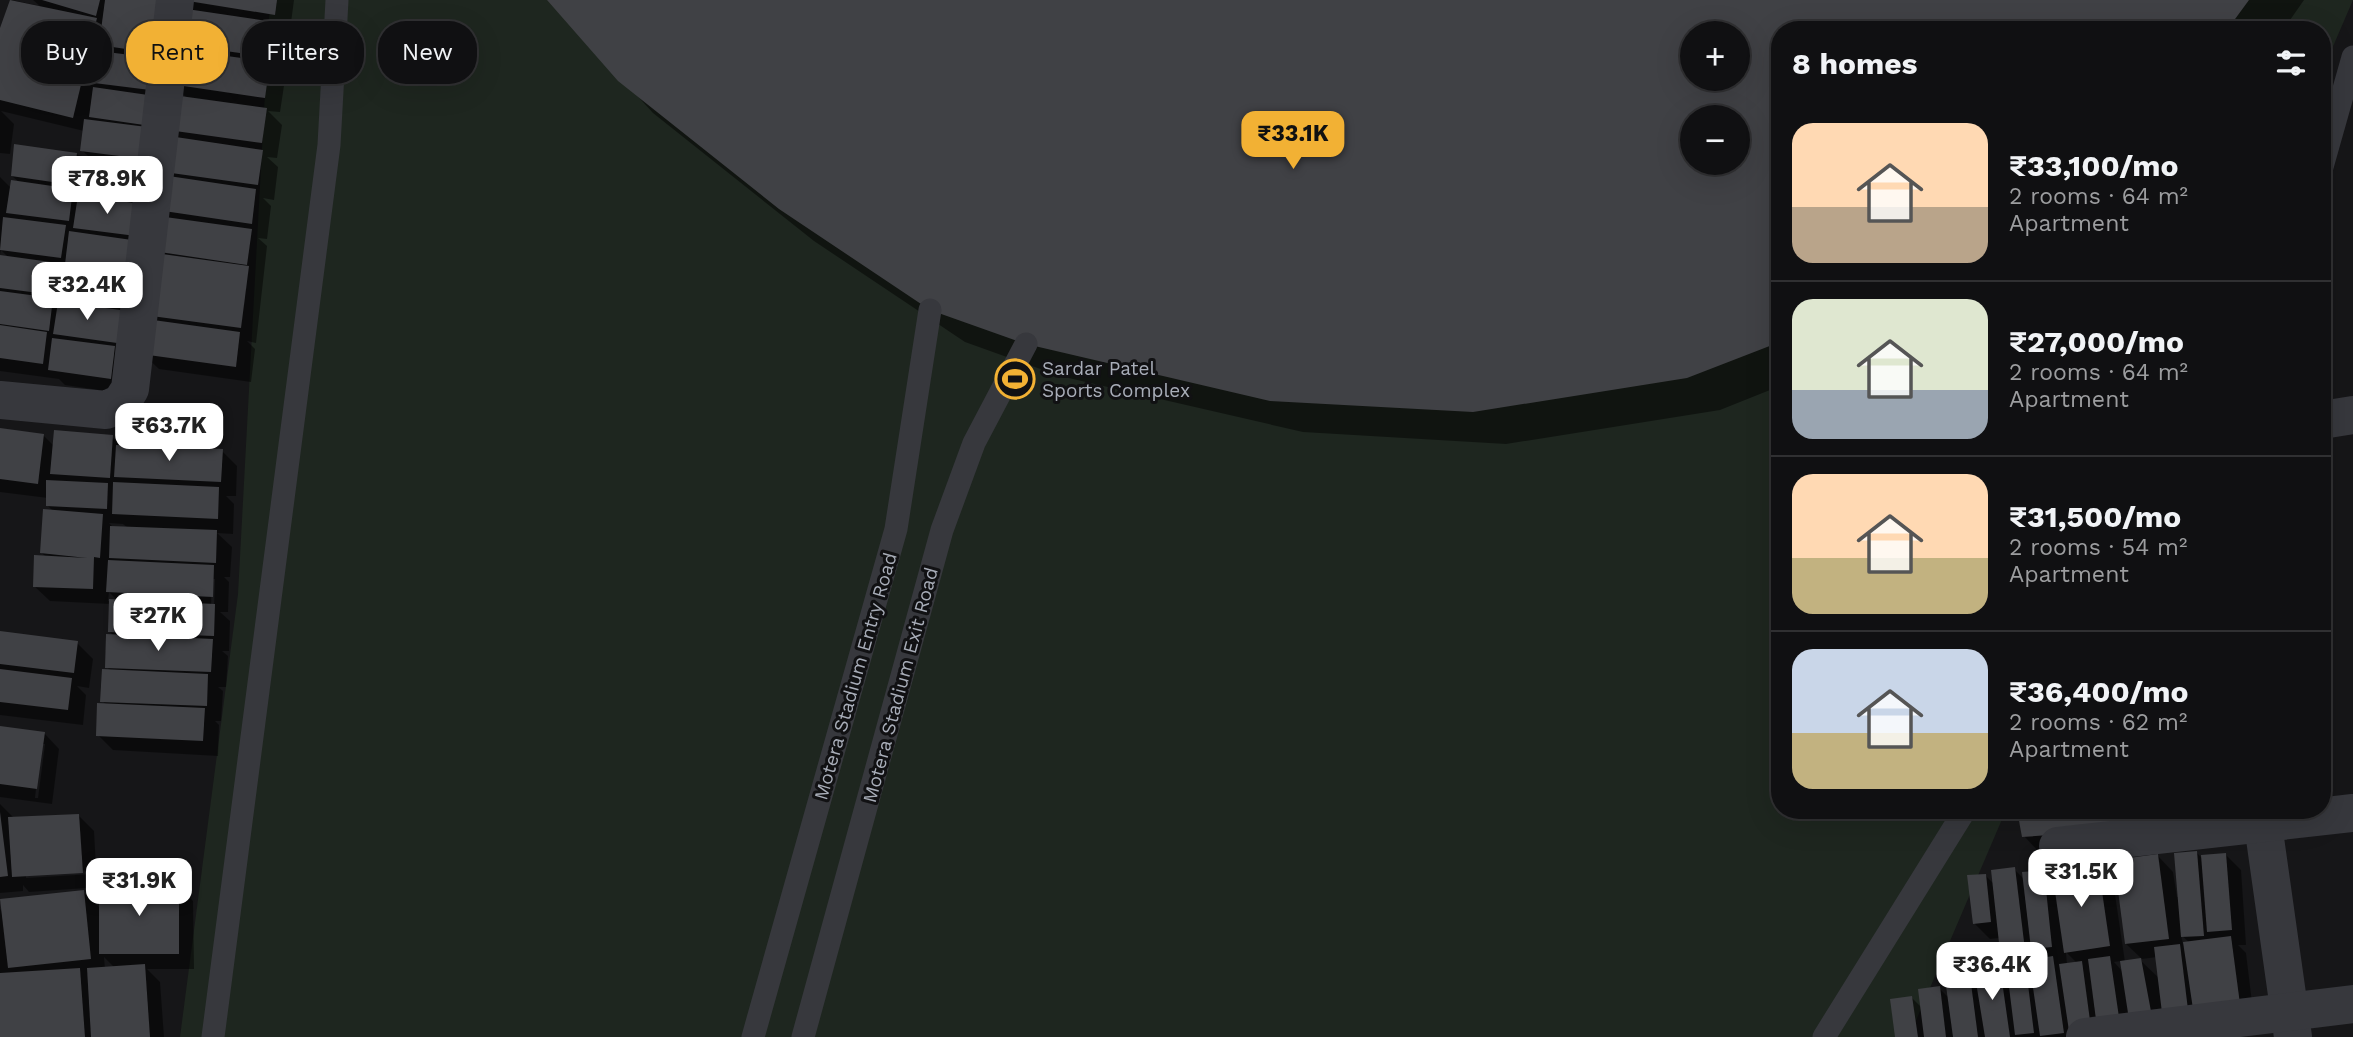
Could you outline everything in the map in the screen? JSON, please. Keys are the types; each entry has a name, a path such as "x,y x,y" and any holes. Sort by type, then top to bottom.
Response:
{"street":[{"path":"0,400 106,410 121,403 130,390 175,0"},
{"path":"2331,419 2353,415"},
{"path":"2331,814 2353,813"},
{"path":"2058,846 2255,819"},
{"path":"2262,819 2291,1025"},
{"path":"2085,1037 2291,1025 2353,1004"}],"lane":[{"path":"213,1037 329,145 337,0"},
{"path":"2331,135 2353,57"},
{"name":"Motera Stadium Entry Road","path":"753,1037 897,529 930,310"},
{"name":"Motera Stadium Exit Road","path":"803,1037 942,530 974,443 1026,344"},
{"path":"1824,1037 1959,819"}],"shaded area":[{"name":"Sardar Patel Sports Complex","path":"270,0 2353,0 2331,51 2331,21 1771,21 1771,819 2002,819 1909,1037 180,1037 238,594 265,84 364,84 364,21 269,21"}],"building":[{"path":"10,0 97,18 96,21 21,21 21,84 81,84 73,118 0,100 0,28"},
{"path":"42,0 100,0 96,16"},
{"path":"105,0 167,0 164,21 126,21 126,49 112,47 112,21 102,21"},
{"path":"182,0 277,0 275,15"},
{"path":"547,0 2249,0 2234,21 1771,21 1771,345 1687,378 1473,412 1270,401 1026,344 930,310 779,209 618,81"},
{"path":"180,8 267,21 242,21 242,53 228,51 228,21 178,21"},
{"path":"112,53 126,54 126,84 159,84 158,91 102,84 112,84"},
{"path":"228,56 242,58 242,84 267,84 265,98 170,84 228,84"},
{"path":"93,87 155,96 151,126 89,117"},
{"path":"173,95 267,108 262,143 168,130"},
{"path":"84,119 147,127 143,159 80,151"},
{"path":"169,136 263,150 258,185 164,172"},
{"path":"14,144 77,153 73,185 11,176"},
{"path":"80,156 143,165 139,197 77,189"},
{"path":"162,175 256,189 252,224 157,210"},
{"path":"11,180 73,189 69,221 6,213"},
{"path":"78,195 141,204 136,236 73,228"},
{"path":"158,216 252,229 247,265 153,251"},
{"path":"3,217 66,225 61,258 0,250"},
{"path":"69,231 132,240 128,272 65,264"},
{"path":"155,253 249,266 241,328 144,315"},
{"path":"0,255 58,263 54,295 0,288"},
{"path":"61,266 125,275 120,307 57,299"},
{"path":"0,291 53,298 49,331 0,324"},
{"path":"58,302 121,310 117,343 53,334"},
{"path":"146,319 240,332 236,367 141,354"},
{"path":"0,325 47,332 43,364 0,358"},
{"path":"52,338 115,346 111,379 48,370"},
{"path":"0,428 44,434 38,484 0,479"},
{"path":"54,430 113,435 110,478 50,474"},
{"path":"116,445 223,449 221,482 114,477"},
{"path":"46,480 108,483 107,509 46,506"},
{"path":"113,482 219,487 218,519 112,514"},
{"path":"43,509 103,514 100,558 94,557 93,589 33,587 34,555 87,558 40,553"},
{"path":"110,526 217,530 216,563 109,558"},
{"path":"108,560 214,565 213,597 106,592"},
{"path":"109,599 215,604 214,636 108,632"},
{"path":"0,631 78,641 74,673 0,664"},
{"path":"106,634 213,639 211,672 105,668"},
{"path":"0,669 72,678 68,710 0,702"},
{"path":"102,669 208,674 207,706 100,702"},
{"path":"97,703 205,708 203,741 96,736"},
{"path":"0,726 45,732 37,789 0,784"},
{"path":"0,812 8,876 0,877"},
{"path":"79,814 83,873 12,877 8,817"},
{"path":"2019,819 2159,819 2160,827 2022,837"},
{"path":"2197,851 2204,936 2181,937 2174,853"},
{"path":"2226,853 2232,930 2207,932 2201,855"},
{"path":"2158,854 2169,939 2125,944 2114,860"},
{"path":"2098,864 2110,946 2064,953 2052,871"},
{"path":"2015,867 2025,950 2000,952 1991,870"},
{"path":"2044,870 2052,947 2031,949 2022,872"},
{"path":"1986,874 1991,922 1973,924 1967,875"},
{"path":"99,883 179,883 179,954 99,954"},
{"path":"84,890 91,959 8,968 0,899"},
{"path":"2231,936 2240,1004 2193,1009 2183,942"},
{"path":"2180,944 2189,1018 2163,1021 2154,947"},
{"path":"2053,956 2064,1033 2040,1036 2029,960"},
{"path":"2110,956 2120,1024 2097,1027 2088,959"},
{"path":"2141,958 2153,1022 2130,1026 2120,961"},
{"path":"2025,960 2034,1033 2015,1035 2006,963"},
{"path":"2082,961 2091,1028 2069,1031 2059,964"},
{"path":"145,964 150,1037 91,1037 87,968"},
{"path":"2000,967 2010,1037 1985,1037 1974,970"},
{"path":"80,968 85,1037 0,1037 0,973"},
{"path":"1969,968 1978,1037 1953,1037 1944,971"},
{"path":"1940,986 1946,1037 1924,1037 1918,989"},
{"path":"1912,996 1918,1037 1895,1037 1890,999"}],"place":[{"name":"Sardar Patel Sports Complex","path":"1015,379"}]}
